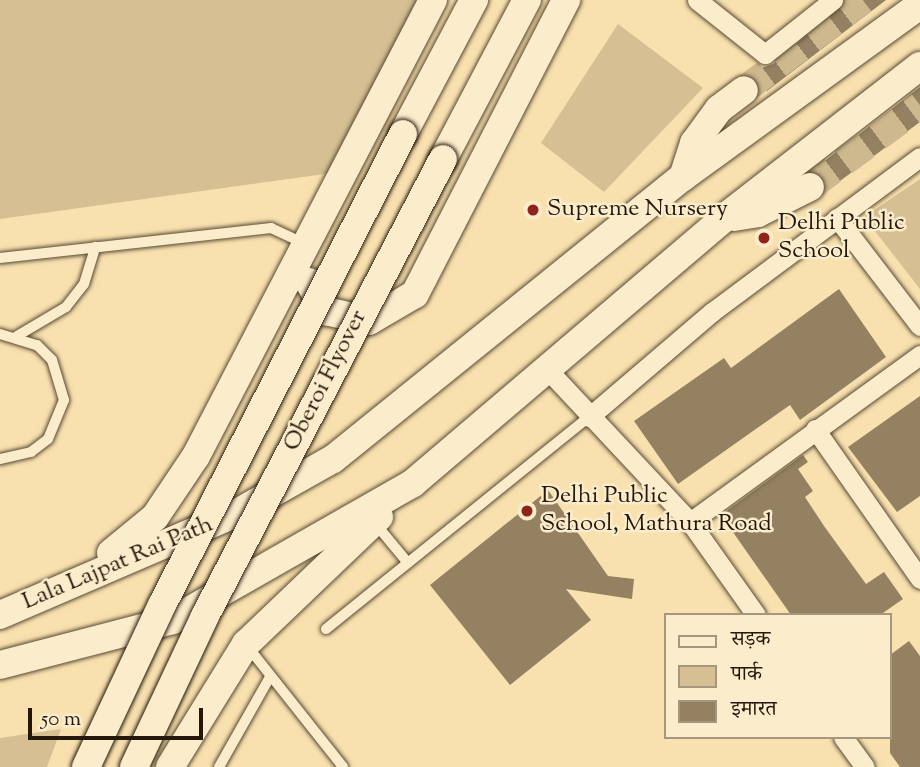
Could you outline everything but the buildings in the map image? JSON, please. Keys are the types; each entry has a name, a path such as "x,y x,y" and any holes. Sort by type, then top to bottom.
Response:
{"main road":[{"path":"77,577 135,536 170,498 308,245 433,0"},
{"name":"Oberoi Flyover","path":"86,767 174,580 474,0"},
{"name":"Oberoi Flyover","path":"134,767 205,616 527,0"},
{"path":"308,245 311,292 326,311 369,321 415,294 566,0"},
{"name":"Lala Lajpat Rai Path","path":"0,615 77,577 237,513 333,459 683,177 920,5"},
{"path":"170,767 246,643 413,482 511,405 546,368 724,218 920,66"},
{"path":"683,177 694,143 719,109 744,90"},
{"path":"724,218 758,213 810,187"},
{"path":"0,665 173,620 413,482"}],"street":[{"path":"697,0 765,54 833,0"},
{"path":"589,417 712,312 920,157"},
{"path":"838,218 920,326"},
{"path":"690,522 920,355"},
{"path":"546,368 690,522 755,613"},
{"path":"815,429 920,579"},
{"path":"845,739 865,767"}],"lane":[{"path":"0,258 271,228 308,245"},
{"path":"17,336 66,307 84,284 95,247"},
{"path":"0,334 17,336 52,360 64,401 48,439 31,452 0,459"},
{"path":"326,629 589,417"},
{"path":"374,522 408,563"},
{"path":"246,643 343,767"},
{"path":"219,767 270,677"}],"green space":[{"path":"0,0 423,0 339,172 0,219"},
{"path":"618,24 703,88 604,192 541,143"},
{"path":"920,179 920,289 864,217"},
{"path":"61,729 47,767 0,767 0,738"}],"tunnel":[{"path":"744,90 863,0"},
{"path":"810,187 920,106"}],"place":[{"name":"Supreme Nursery","path":"533,210"},
{"name":"Delhi Public School","path":"764,238"},
{"name":"Delhi Public School, Mathura Road","path":"527,511"}]}
